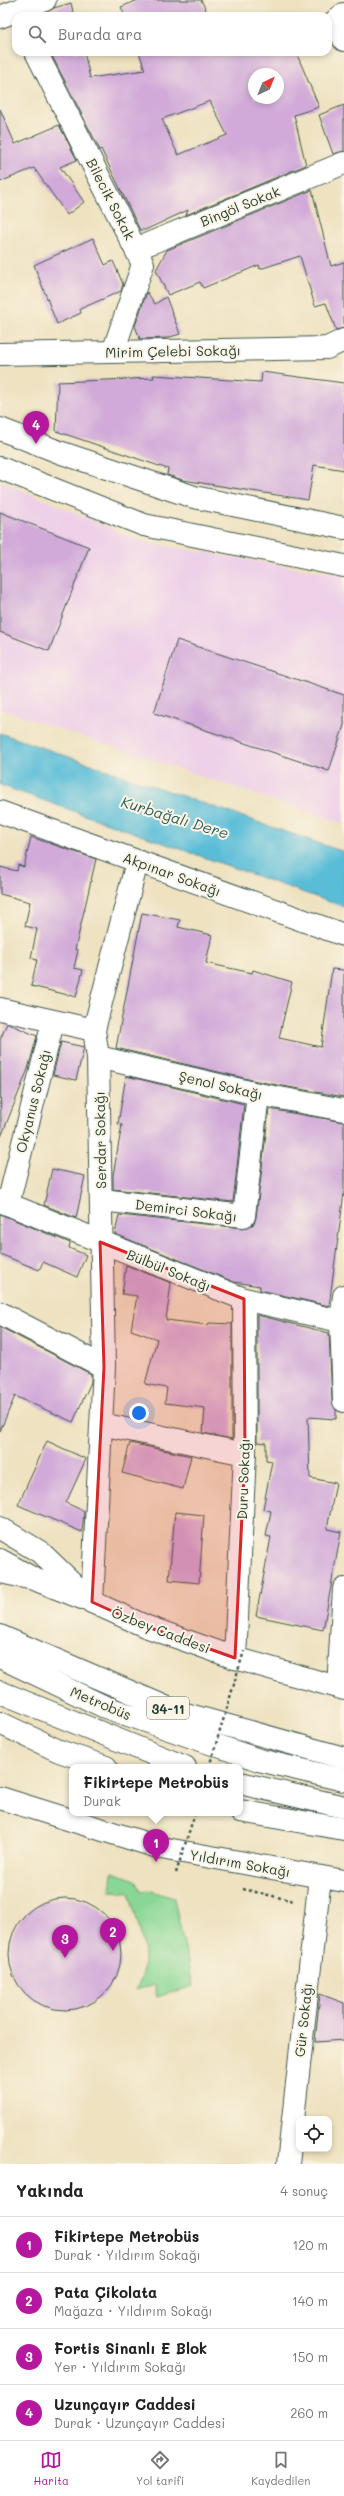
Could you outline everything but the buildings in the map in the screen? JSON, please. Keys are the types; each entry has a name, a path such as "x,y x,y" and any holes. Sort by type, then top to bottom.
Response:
{"main road":[{"path":"18,12 45,0"},
{"path":"340,17 344,40"},
{"name":"Bilecik Sokak","path":"38,56 143,264 113,352"},
{"name":"Bingöl Sokak","path":"136,249 344,163"},
{"name":"Mirim Çelebi Sokağı","path":"0,354 327,348 344,340"},
{"path":"0,429 59,452 194,497 344,528"},
{"path":"0,468 144,524 344,566"},
{"name":"Akpınar Sokağı","path":"0,812 344,935"},
{"name":"Serdar Sokağı","path":"92,1602 104,1367 100,1242 101,1200 98,1057 94,1030 137,862"},
{"path":"0,1009 94,1030"},
{"name":"Okyanus Sokağı","path":"4,1202 53,1022"},
{"name":"Şenol Sokağı","path":"98,1057 258,1094 344,1110"},
{"name":"Demirci Sokağı","path":"101,1200 244,1216 258,1094"},
{"name":"Bülbül Sokağı","path":"4,1202 244,1299 342,1322"},
{"path":"344,1296 342,1322 344,1401"},
{"name":"Duru Sokağı","path":"240,1654 245,1454 244,1299"},
{"path":"0,1313 104,1367"},
{"path":"101,1424 245,1454"},
{"name":"Özbey Caddesi","path":"0,1528 40,1552 92,1602 145,1626 240,1654 341,1688"},
{"path":"0,1560 34,1579 92,1602"},
{"path":"0,1572 34,1579"},
{"path":"341,1688 344,1588"},
{"name":"34-11","path":"0,1636 175,1711 344,1758"},
{"name":"Metrobüs","path":"0,1657 105,1707 259,1760 344,1780"},
{"name":"Metrobüs","path":"0,1692 178,1764"},
{"path":"0,1723 58,1751"},
{"path":"0,1728 58,1751 97,1764"},
{"path":"243,1784 344,1807"},
{"name":"Yıldırım Sokağı","path":"0,1798 161,1848 344,1881"},
{"path":"243,1812 344,1829"},
{"name":"Gür Sokağı","path":"288,2164 320,1877"}],"path":[{"path":"210,1764 240,1654"},
{"path":"176,1873 194,1816"},
{"path":"241,1889 316,1906"}],"highlighted area":[{"path":"100,1242 244,1299 245,1454 235,1658 145,1626 92,1602 104,1367"}],"shaded area":[{"path":"0,481 143,542 344,576 344,824 0,709"}],"green space":[{"path":"112,1872 136,1880 141,1891 148,1890 174,1898 193,1986 157,1997 154,1985 135,1990 141,1979 144,1967 144,1955 140,1930 129,1892 110,1891"}],"water":[{"name":"Kurbağalı Dere","path":"0,733 344,852 344,907 0,785"}],"place":[{"name":"Uzunçayır Caddesi","path":"36,444"},
{"name":"Fikirtepe Metrobüs","path":"156,1862"},
{"name":"Pata Çikolata","path":"113,1951"},
{"name":"Fortis Sinanlı E Blok","path":"65,1958"}]}
